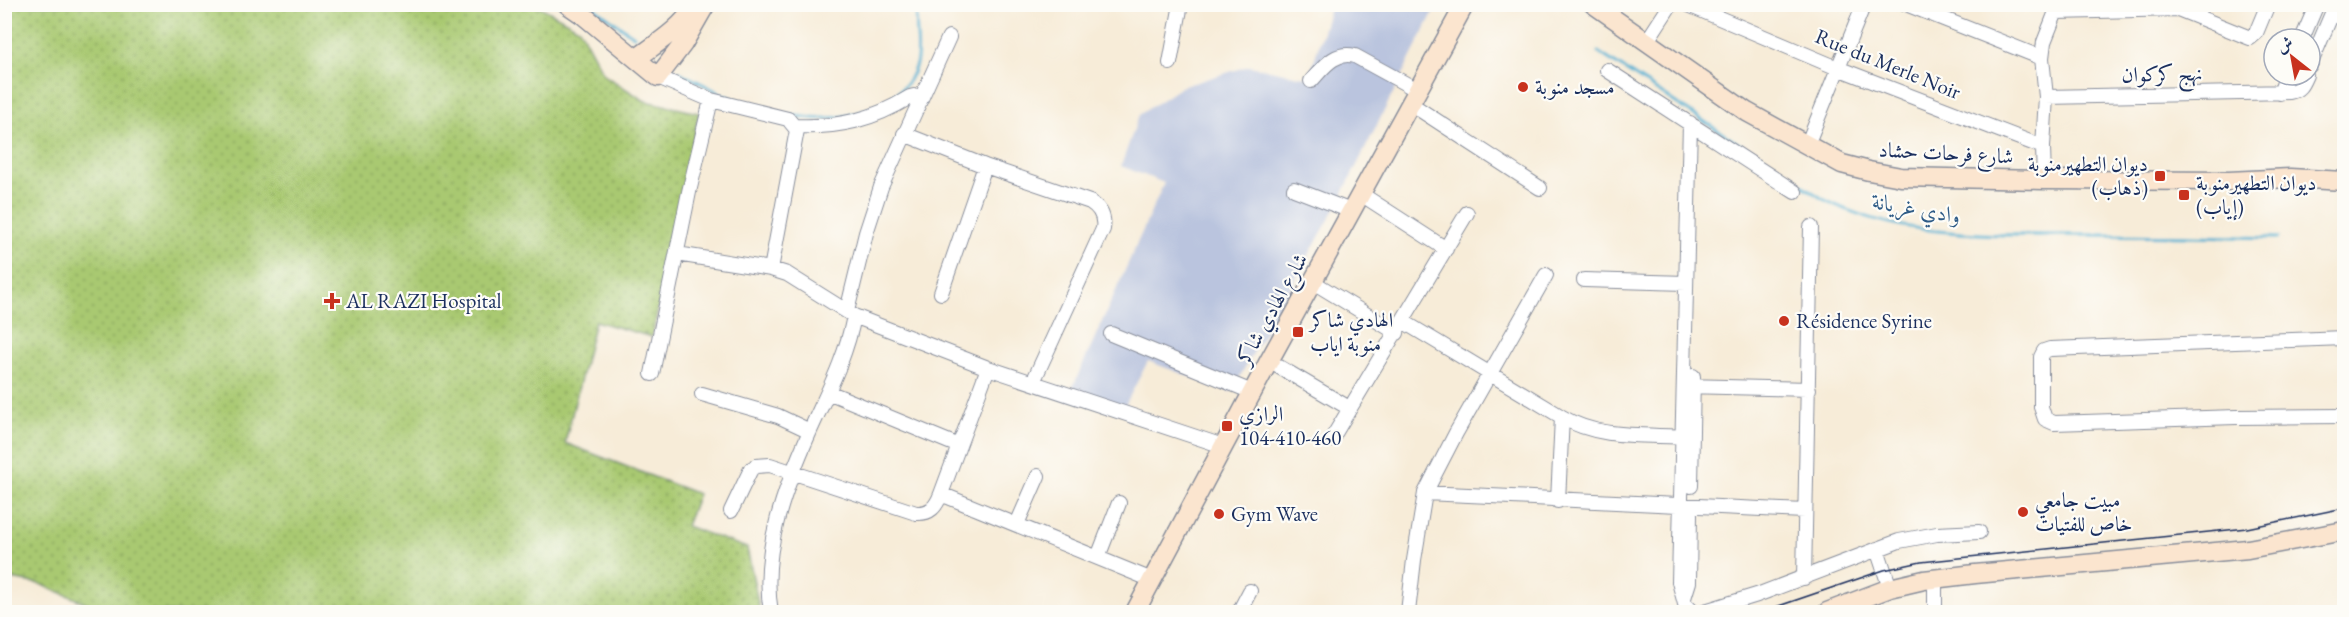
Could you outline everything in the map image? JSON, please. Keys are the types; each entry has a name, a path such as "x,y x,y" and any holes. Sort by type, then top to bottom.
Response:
{"street":[{"path":"567,4 658,77 711,100 788,119 795,126 797,130 771,269"},
{"path":"636,59 688,18 696,4"},
{"path":"658,77 683,44 706,4"},
{"path":"1170,63 1181,4"},
{"name":"شارع الهادي شاكر","path":"1135,612 1252,392 1466,4"},
{"name":"شارع الهادي شاكر","path":"1452,29 1479,4"},
{"name":"شارع فرحات حشاد","path":"1593,4 1748,112 1842,164 1901,177 2229,181 2344,178"},
{"path":"1647,41 1671,4"},
{"name":"Rue du Merle Noir","path":"1686,4 1840,69 2043,147"},
{"path":"1807,145 1840,69 1864,4"},
{"path":"1906,4 2042,58"},
{"path":"2044,180 2046,97 2042,58 2044,42 2057,8 2179,7 2250,38 2256,33 2268,4"},
{"path":"2307,27 2317,4"},
{"path":"2322,37 2336,4"},
{"path":"771,612 773,544 778,519 792,474 846,353 866,233 881,187 949,37"},
{"path":"1311,81 1334,58 1345,53 1355,56 1540,188"},
{"path":"1607,70 1795,192"},
{"path":"2280,93 2282,87"},
{"name":"نهج كركوان","path":"2046,97 2280,93 2296,91 2298,87"},
{"path":"795,126 829,126 850,123 874,116 910,97 914,96 920,100"},
{"path":"652,374 689,192 711,100"},
{"path":"1688,386 1686,283 1694,125"},
{"path":"1693,612 1687,608 1684,597 1689,582 1686,506 1694,125"},
{"path":"904,134 986,166 1090,202 1100,210 1104,223 1033,382"},
{"path":"941,293 986,166"},
{"path":"1294,189 1351,211"},
{"path":"1361,194 1446,249"},
{"path":"1331,441 1467,213"},
{"path":"1804,578 1811,227"},
{"path":"677,254 771,269 800,281 851,314 988,368 1223,446"},
{"path":"1408,612 1425,494 1456,433 1546,275"},
{"path":"1584,280 1686,283"},
{"path":"1313,282 1490,374 1580,427 1601,432 1687,436"},
{"path":"1111,334 1252,392"},
{"path":"2344,338 2050,349 2044,351 2041,357 2040,407 2045,419 2054,423 2344,416"},
{"path":"1269,361 1349,408"},
{"path":"731,511 751,469 756,466 770,465 916,513 931,510 936,506 941,494 988,368"},
{"path":"1688,386 1809,389"},
{"path":"828,392 959,446"},
{"path":"702,394 778,416 810,431"},
{"path":"1558,501 1562,417"},
{"path":"1017,524 1038,477"},
{"path":"941,494 1152,580"},
{"path":"1425,494 1805,511"},
{"path":"1098,557 1119,503"},
{"path":"1827,612 1890,588 1935,579 2248,549 2344,531"},
{"path":"1702,612 1804,578 1877,549 1918,537 1979,532"},
{"path":"1877,549 1890,588"},
{"path":"1935,579 1935,612"},
{"path":"1239,612 1250,591"}],"shaded area":[{"path":"1331,5 1437,5 1336,207 1231,392 1148,361 1123,409 1071,391 1164,183 1121,166 1139,115 1181,87 1249,66 1309,78"}],"green space":[{"name":"AL RAZI Hospital","path":"4,5 537,5 579,28 604,75 645,101 699,113 652,337 595,321 565,443 698,494 686,526 747,548 760,612 108,612 40,584 5,578"}],"waterway":[{"path":"589,4 634,36"},
{"name":"وادي غريانة","path":"792,115 809,118 847,116 882,104 897,94 909,80 916,64 918,4"},
{"name":"وادي غريانة","path":"1598,52 1823,199 1854,213 1886,222 1918,229 1985,234 2278,238"},
{"name":"وادي غريانة","path":"679,72 734,100"}],"tram line":[{"path":"1761,612 1884,570 1921,562 2247,528 2344,508"}],"place":[{"name":"مسجد منوبة","path":"1523,87"},
{"name":"ديوان التطهيرمنوبة (ذهاب)","path":"2160,176"},
{"name":"ديوان التطهيرمنوبة (إياب)","path":"2184,195"},
{"name":"AL RAZI Hospital","path":"332,301"},
{"name":"Résidence Syrine","path":"1784,321"},
{"name":"الهادي شاكر منوبة اياب","path":"1298,332"},
{"name":"الرازي 104-410-460","path":"1227,426"},
{"name":"مبيت جامعي خاص للفتيات","path":"2023,512"},
{"name":"Gym Wave","path":"1219,514"}]}
